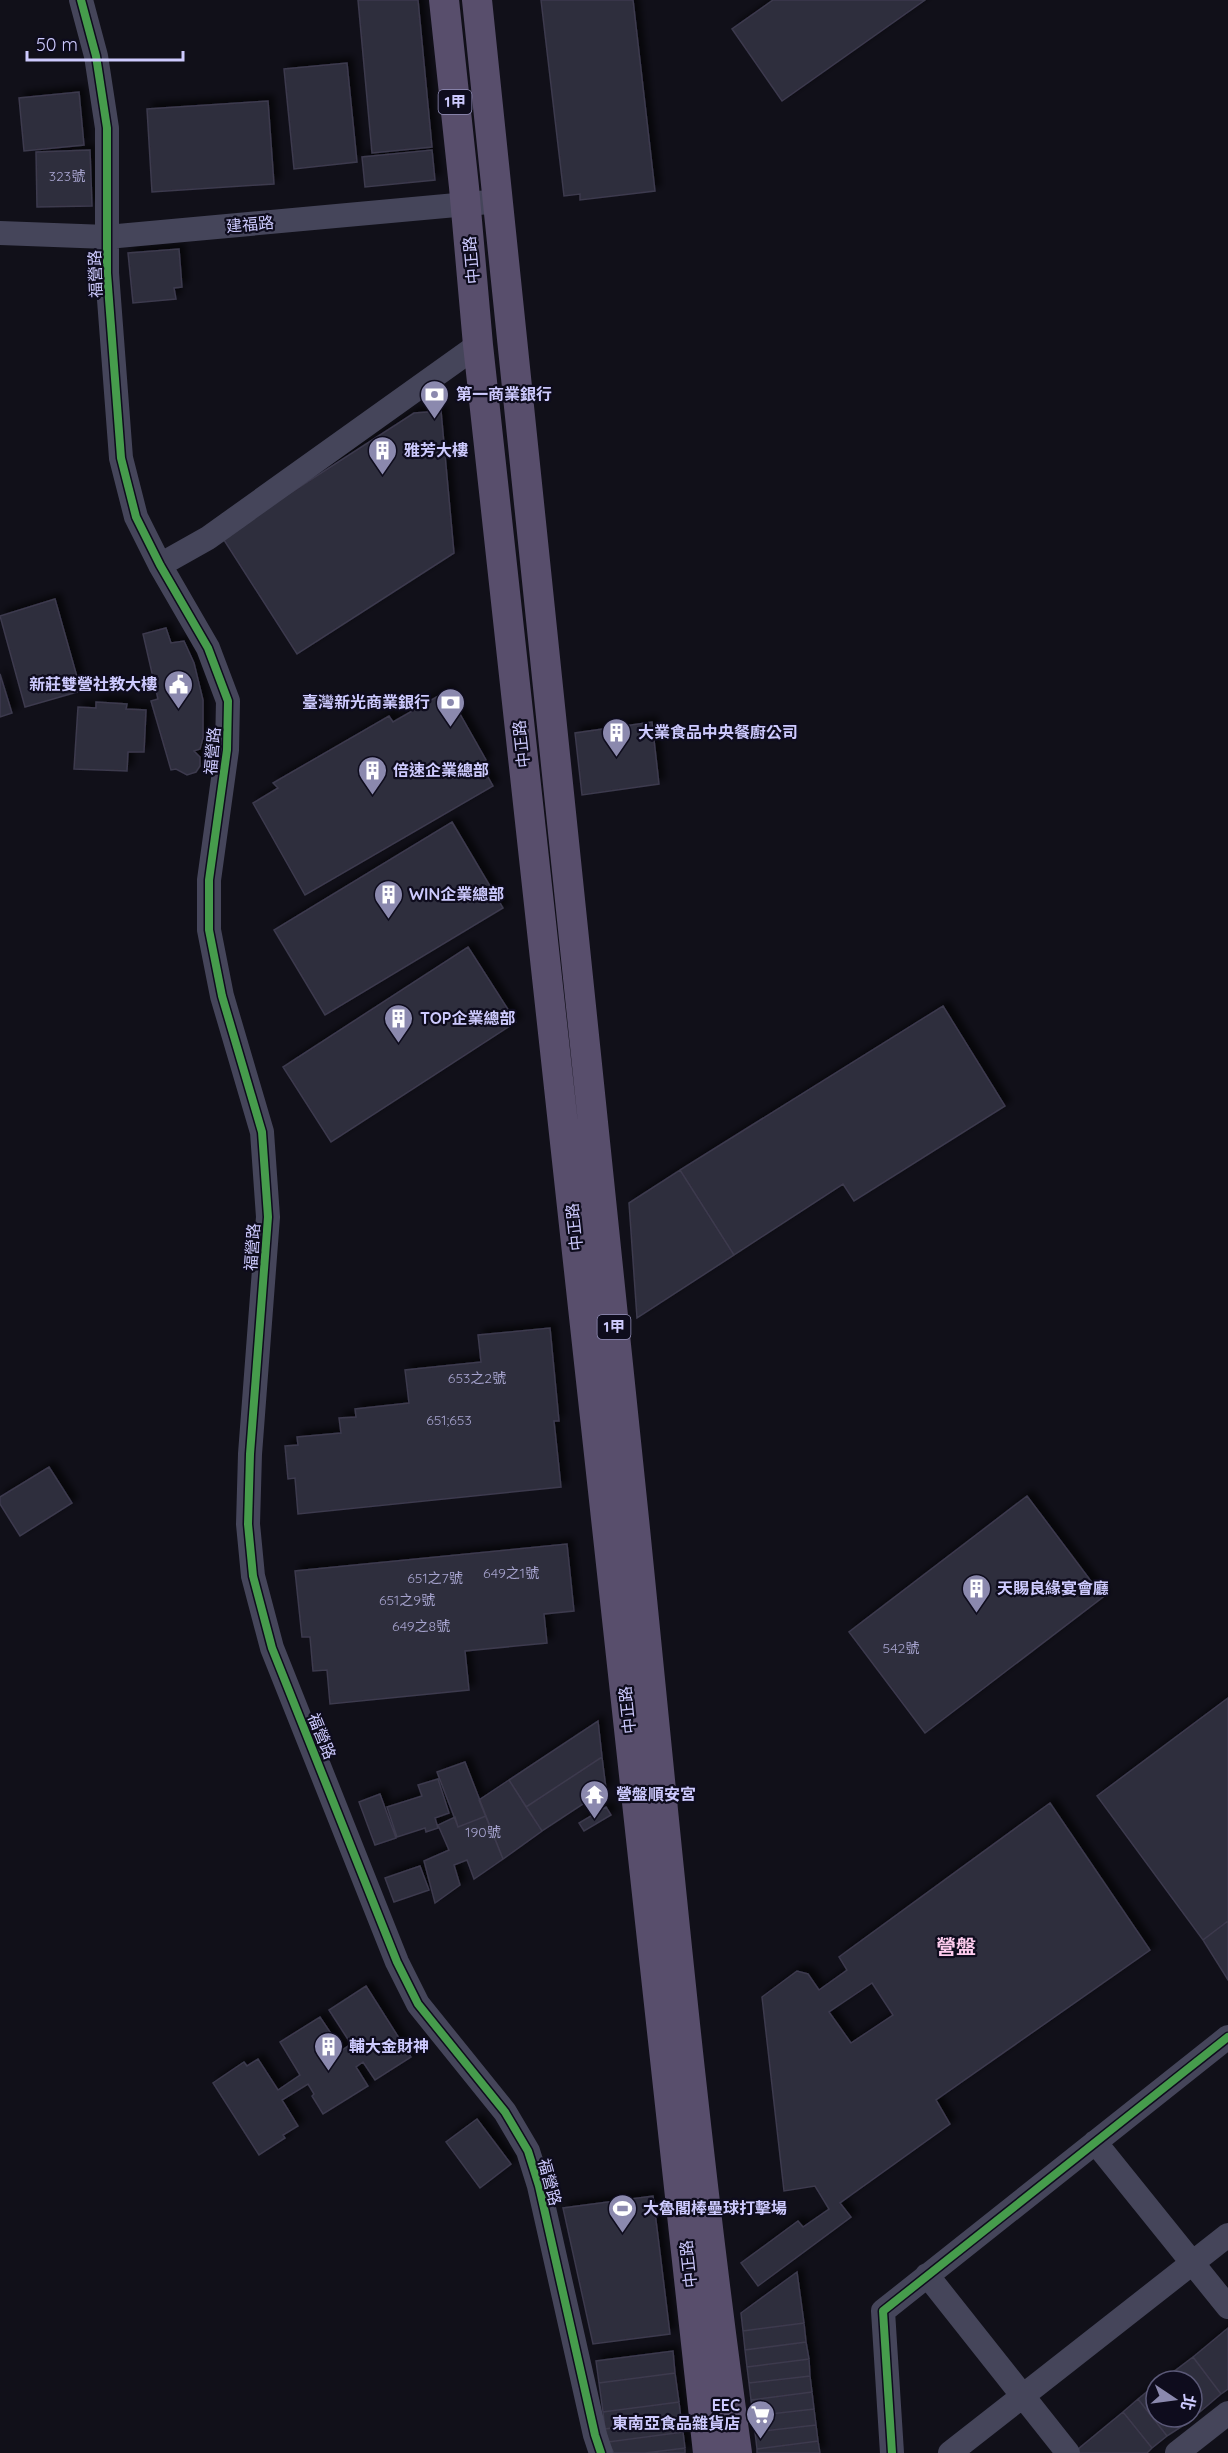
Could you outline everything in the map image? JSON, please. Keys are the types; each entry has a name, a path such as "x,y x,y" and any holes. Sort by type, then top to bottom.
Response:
{"main road":[{"name":"中正路","path":"444,0 466,204 478,345 708,2453"},
{"name":"中正路","path":"477,0 500,201 686,2046 712,2275 737,2453"}],"street":[{"name":"福營路","path":"81,0 96,56 106,128 107,273 121,458 136,517 160,565 208,648 228,702 227,750 209,880 209,930 222,996 262,1132 267,1199 268,1217 250,1454 248,1524 253,1576 272,1648 397,1962 418,2004 505,2112 528,2151 595,2435 602,2453"},
{"name":"建福路","path":"0,233 107,237 500,201"},
{"path":"160,565 208,538 478,345"},
{"path":"892,2453 884,2311 1228,2037"},
{"path":"1095,2142 1228,2307"},
{"path":"950,2453 1228,2235"},
{"path":"927,2276 1068,2453"},
{"path":"1177,2453 1228,2413"}],"building":[{"path":"358,0 418,0 432,147 372,153"},
{"path":"541,0 633,0 655,191 580,200 580,194 564,196"},
{"path":"773,0 925,0 782,101 732,29"},
{"path":"347,63 357,162 294,169 284,69"},
{"path":"79,92 84,145 24,151 19,98"},
{"path":"268,101 274,184 152,192 147,109"},
{"path":"90,150 92,206 37,207 36,152"},
{"path":"432,150 435,180 365,187 362,157"},
{"path":"179,249 182,287 174,288 176,299 133,303 128,253"},
{"name":"雅芳大樓","path":"441,411 454,553 297,654 222,537 414,413"},
{"path":"55,599 81,691 25,707 0,616"},
{"name":"新莊雙營社教大樓","path":"166,628 171,643 184,641 194,663 203,700 203,738 200,749 194,751 200,757 200,766 196,772 187,775 176,769 171,770 151,701 158,699 143,634"},
{"path":"0,674 12,713 0,717"},
{"name":"倍速企業總部","path":"447,691 486,760 480,763 493,786 305,895 253,803 278,788 273,783 389,716 393,722"},
{"path":"96,702 127,704 126,709 146,710 144,752 128,752 127,771 74,769 78,707 96,708"},
{"name":"大業食品中央餐廚公司","path":"652,722 659,784 582,795 575,733"},
{"name":"WIN企業總部","path":"452,822 503,908 325,1015 274,930"},
{"name":"TOP企業總部","path":"468,947 516,1022 331,1142 283,1067"},
{"path":"943,1006 1005,1106 854,1201 843,1184 734,1255 680,1170"},
{"path":"680,1170 734,1255 637,1318 629,1203"},
{"path":"550,1328 559,1421 554,1421 561,1487 298,1514 295,1478 288,1479 285,1446 298,1445 297,1437 341,1433 339,1418 356,1417 355,1409 409,1403 405,1370 481,1362 478,1335"},
{"path":"49,1467 72,1503 20,1536 0,1504 0,1497"},
{"name":"天賜良緣宴會廳","path":"1027,1496 1103,1597 925,1733 849,1632"},
{"path":"567,1544 574,1611 544,1614 547,1643 465,1651 469,1690 330,1704 327,1670 313,1671 310,1637 302,1637 295,1571"},
{"path":"1228,1698 1228,1921 1203,1940 1097,1796"},
{"path":"598,1721 602,1757 526,1807 509,1780"},
{"path":"602,1757 606,1789 542,1831 526,1807"},
{"path":"465,1762 486,1816 458,1827 437,1772"},
{"path":"438,1779 449,1813 435,1818 438,1828 426,1832 425,1828 397,1837 387,1807 422,1796 418,1785"},
{"path":"509,1780 542,1831 503,1859 479,1800"},
{"path":"380,1794 396,1838 375,1845 359,1802"},
{"path":"1050,1803 1150,1950 936,2100 950,2124 840,2203 851,2217 758,2286 741,2263 798,2221 803,2227 829,2209 815,2186 784,2191 762,1997 797,1971 808,1974 819,1990 847,1970 839,1957","holes":["872,1983 893,2015 851,2043 829,2012"]},
{"name":"營盤順安宮","path":"606,1807 611,1815 584,1831 579,1823"},
{"path":"486,1816 503,1859 474,1879 467,1860 454,1865 460,1885 435,1903 424,1861 449,1850 438,1825 455,1817 458,1827"},
{"path":"420,1866 429,1890 394,1902 385,1878"},
{"path":"1228,1921 1228,1980 1203,1940"},
{"name":"輔大金財神","path":"366,1986 411,2057 375,2080 363,2062 356,2067 368,2086 323,2114 308,2084 282,2100 298,2126 283,2135 285,2138 259,2155 213,2083 244,2062 247,2066 258,2059 278,2090 300,2075 280,2042 320,2017 342,2050 351,2044 329,2010"},
{"path":"477,2119 511,2164 480,2188 446,2142"},
{"path":"653,2196 670,2334 593,2344 563,2208"},
{"path":"797,2272 804,2323 743,2331 741,2313"},
{"path":"804,2323 806,2342 745,2350 743,2331"},
{"path":"1228,2328 1228,2389 1221,2394 1193,2357"},
{"path":"806,2342 809,2359 747,2367 745,2350"},
{"path":"673,2351 675,2373 599,2383 596,2361"},
{"path":"1193,2357 1202,2369 1177,2369"},
{"path":"809,2359 810,2376 749,2383 747,2367"},
{"path":"1204,2372 1221,2394 1204,2408"},
{"path":"675,2373 679,2402 603,2412 599,2383"},
{"path":"810,2376 812,2392 751,2400 749,2383"},
{"path":"812,2392 814,2409 753,2416 751,2400"},
{"path":"1144,2394 1144,2407 1138,2399"},
{"path":"1138,2399 1144,2407 1144,2429 1162,2429 1167,2436 1152,2448 1123,2412"},
{"path":"679,2402 681,2419 605,2429 603,2412"},
{"path":"814,2409 816,2425 755,2432 753,2416"},
{"path":"1123,2412 1152,2448 1147,2453 1079,2453 1077,2450"},
{"path":"681,2419 683,2432 608,2442 605,2429"},
{"path":"816,2425 818,2441 757,2449 755,2432"},
{"path":"1162,2429 1178,2429 1167,2436"},
{"path":"683,2432 685,2448 645,2453 614,2453 608,2442"},
{"path":"818,2441 820,2453 757,2453 757,2449"},
{"path":"685,2448 685,2453 645,2453"}],"cycle path":[{"path":"81,0 96,56 107,128 107,273 121,458 136,517 160,565 208,648 228,701 227,750 209,880 209,930 222,996 262,1132 268,1217 250,1454 248,1524 253,1576 272,1648 397,1962 418,2004 505,2112 528,2151 539,2186 601,2453"},
{"path":"892,2453 883,2311 1228,2037"}],"place":[{"name":"第一商業銀行","path":"435,420"},
{"name":"雅芳大樓","path":"383,476"},
{"name":"新莊雙營社教大樓","path":"178,710"},
{"name":"臺灣新光商業銀行","path":"451,728"},
{"name":"大業食品中央餐廚公司","path":"617,758"},
{"name":"倍速企業總部","path":"372,796"},
{"name":"WIN企業總部","path":"388,920"},
{"name":"TOP企業總部","path":"399,1044"},
{"name":"天賜良緣宴會廳","path":"976,1614"},
{"name":"營盤順安宮","path":"595,1820"},
{"name":"輔大金財神","path":"328,2072"},
{"name":"大魯閣棒壘球打擊場","path":"622,2234"},
{"name":"EEC 東南亞食品雜貨店","path":"761,2440"}],"district":[{"name":"營盤","path":"956,1947"}]}
